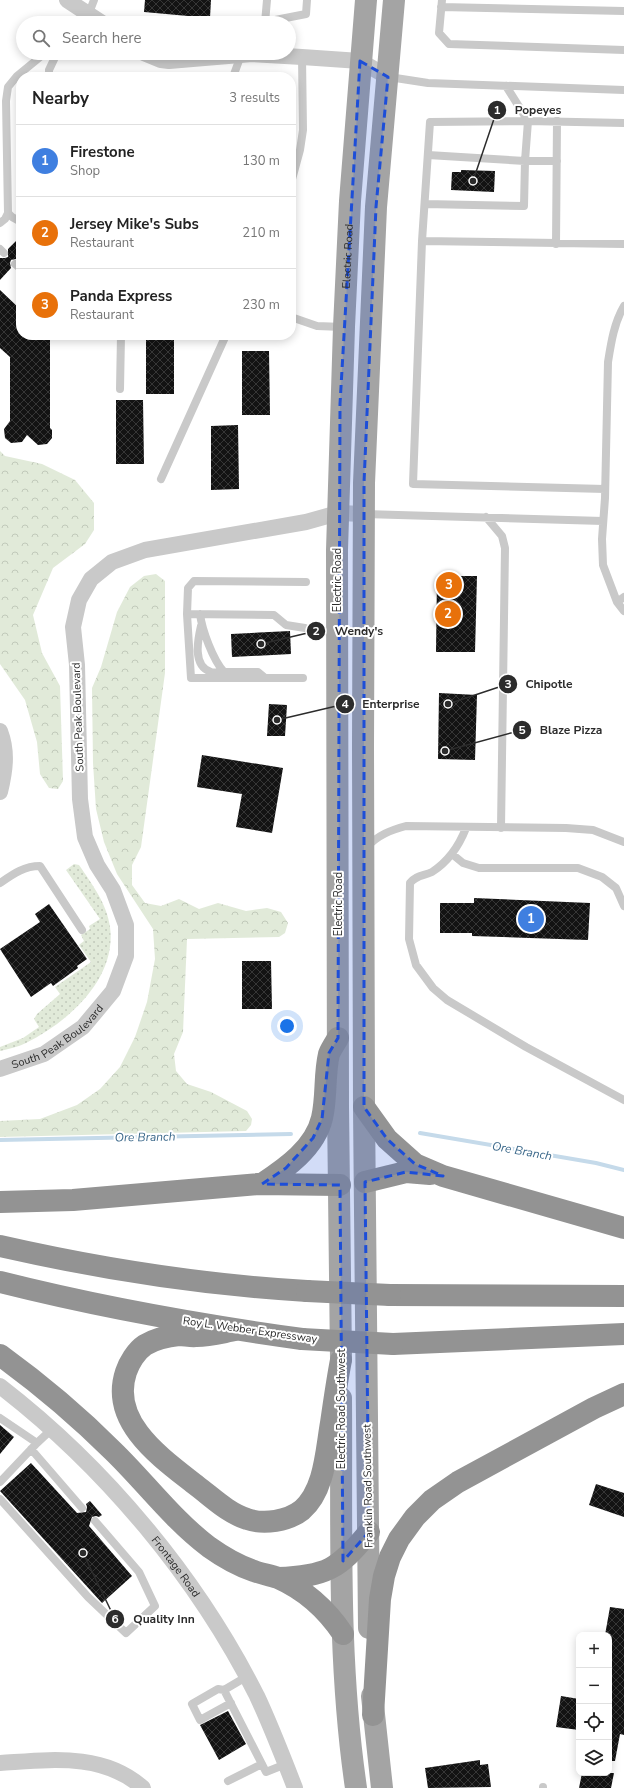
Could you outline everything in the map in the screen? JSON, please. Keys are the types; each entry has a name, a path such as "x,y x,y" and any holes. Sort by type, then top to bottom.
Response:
{"highway":[{"path":"262,1184 286,1168 303,1152 313,1138 322,1118 329,1053 338,1038"},
{"path":"364,1107 387,1139 415,1164 443,1176 624,1228"},
{"path":"365,1182 406,1172 443,1176"},
{"path":"0,1202 73,1200 262,1184 340,1185"},
{"path":"0,1246 50,1258 124,1271 255,1288 390,1295 624,1296"},
{"name":"Roy L. Webber Expressway","path":"0,1282 160,1317 236,1330 302,1339 392,1344 624,1334"},
{"path":"236,1330 198,1336 180,1335 164,1338 144,1346 128,1367 123,1381 122,1396 126,1412 134,1427 144,1440 185,1477 232,1513 248,1520 276,1521 291,1517 310,1501 318,1485 324,1467 341,1360"},
{"path":"0,1355 64,1406 112,1450 190,1530 210,1547 231,1561 254,1571 278,1578 299,1590 323,1607 343,1634"},
{"path":"373,1715 380,1599 384,1576 390,1557 399,1539 415,1517 432,1500 458,1482 594,1408 624,1394"},
{"path":"278,1578 314,1575 327,1570 343,1561 368,1532"}],"main road":[{"name":"Electric Road","path":"340,1185 338,1038 338,513 350,201 366,0"},
{"path":"340,1185 365,1182 364,514 376,207 394,0"},
{"name":"Franklin Road Southwest","path":"365,1182 370,1671 373,1715 382,1788"},
{"name":"Electric Road Southwest","path":"340,1185 343,1634"},
{"path":"343,1634 351,1754 356,1788"}],"street":[{"path":"67,0 88,12"},
{"path":"296,57 360,61 388,77"},
{"path":"161,60 181,60"},
{"name":"South Peak Boulevard","path":"0,1069 44,1054 83,1027 113,991 126,956 126,924 113,890 97,865 85,837 80,799 77,665 74,627 79,600 91,579 112,562 145,550 306,522 338,513 364,514"},
{"path":"0,731 3,739 6,769 0,792"},
{"name":"Frontage Road","path":"0,1386 52,1429 95,1470 133,1512 166,1553 206,1608 246,1677 274,1734 295,1788"},
{"path":"0,1763 60,1759 82,1761 104,1766 122,1774 143,1788"}],"lane":[{"path":"266,16 267,0"},
{"path":"296,16 306,14 307,0"},
{"path":"542,0 542,9"},
{"path":"624,11 542,9 441,3 439,33 448,44 624,50"},
{"path":"296,165 303,130 302,57"},
{"path":"22,72 36,60"},
{"path":"49,72 54,60"},
{"path":"235,72 239,60"},
{"path":"0,223 5,219 8,213 6,101 8,87 16,77"},
{"path":"388,77 428,84 624,90"},
{"path":"425,204 524,206 528,121 506,86"},
{"path":"556,244 557,121"},
{"path":"605,489 413,484 422,241 430,122 557,121 624,123"},
{"path":"428,155 525,161 557,161"},
{"path":"8,213 16,219"},
{"path":"422,241 624,244"},
{"path":"624,306 619,314 611,341 608,362 605,489 602,539 603,565 621,600 624,611"},
{"path":"296,319 317,326 344,327"},
{"path":"120,388 121,340"},
{"path":"161,479 224,340"},
{"path":"364,514 603,521"},
{"path":"486,518 502,536 505,548 500,828"},
{"path":"303,678 191,678 187,614 188,588 194,581 306,582"},
{"path":"187,614 274,615 286,624 305,628"},
{"path":"200,614 201,626 198,642 198,658 203,667 210,672 258,672 264,677"},
{"path":"201,626 217,662 224,672"},
{"path":"364,850 381,835 406,826 466,828 566,828 593,830 624,842"},
{"path":"466,828 461,841 452,854 430,873 414,878 410,883 410,939 416,965 421,974 433,988 447,1000 624,1100"},
{"path":"452,854 463,863 479,868 578,868 602,877 616,888 624,906"},
{"path":"0,883 20,870 30,866 40,866 82,930"},
{"path":"0,1418 37,1443"},
{"path":"0,1482 52,1429"},
{"path":"31,1449 82,1508"},
{"path":"0,1499 88,1597 126,1633 155,1606 139,1572 95,1521"},
{"path":"231,1703 200,1720 192,1704 218,1689 224,1690 246,1677"},
{"path":"224,1690 266,1772 286,1764"},
{"path":"228,1781 262,1764"}],"highlighted area":[{"path":"360,61 388,77 376,207 364,483 364,1107 387,1139 415,1164 443,1176 406,1172 365,1182 369,1532 343,1561 340,1185 262,1184 286,1168 313,1138 322,1119 329,1053 338,1038 340,404"}],"green space":[{"path":"0,451 5,456 42,464 75,480 94,503 94,530 85,544 53,568 33,615 42,653 60,686 63,781 58,789 49,788 40,774 37,742 25,700 0,664"},
{"path":"156,574 165,581 165,673 141,847 132,865 132,885 145,903 161,906 179,899 199,909 218,903 246,911 267,908 281,912 288,923 285,933 279,937 187,939 183,1032 174,1054 176,1071 187,1084 211,1092 247,1111 252,1119 251,1125 246,1131 0,1137 0,1121 40,1119 77,1105 100,1089 120,1067 135,1037 147,1002 155,959 153,929 117,874 104,842 96,809 93,763 92,688 101,667 117,612 130,587 144,576"},
{"path":"74,864 79,865 94,887 106,910 110,927 110,946 106,964 98,981 73,1011 42,1034 26,1043 0,1051 0,1047 23,1038 39,1027 34,1019 37,1014 60,994 55,987 91,962 79,945 84,941 81,935 90,929 89,926 100,919 66,870"}],"building":[{"path":"145,0 211,0 210,16 188,16 144,12"},
{"path":"461,170 495,171 494,192 451,190 452,172 461,172"},
{"path":"16,241 16,259 11,260 11,268 0,280 0,258 8,257 8,249"},
{"path":"0,290 16,305 16,340 50,340 50,428 52,430 52,438 47,444 38,445 27,435 22,442 11,443 5,438 4,429 10,421 10,357 0,348"},
{"path":"146,340 174,340 174,394 146,394"},
{"path":"242,351 269,351 270,415 242,415"},
{"path":"116,400 143,400 144,464 116,464"},
{"path":"238,425 239,489 211,490 211,426"},
{"path":"437,576 477,576 475,652 436,652"},
{"path":"290,631 291,654 232,657 231,634"},
{"path":"439,693 477,695 475,760 438,759"},
{"path":"269,704 287,705 285,736 267,736"},
{"path":"202,755 283,768 272,833 236,827 242,794 197,787"},
{"path":"474,898 590,903 588,940 472,936 472,933 440,933 440,903 474,903"},
{"path":"49,904 87,959 77,966 78,968 53,986 51,983 31,997 0,949 40,922 35,914"},
{"path":"242,961 271,961 272,1009 242,1009"},
{"path":"0,1425 14,1437 0,1454"},
{"path":"31,1463 77,1513 86,1512 86,1504 90,1501 102,1515 99,1517 92,1517 89,1526 132,1576 102,1603 0,1491"},
{"path":"596,1484 624,1493 624,1517 589,1505"},
{"path":"610,1607 624,1609 624,1735 620,1734 615,1761 612,1761 612,1632 606,1632"},
{"path":"561,1696 576,1698 576,1730 556,1727"},
{"path":"228,1711 246,1744 219,1760 200,1725"},
{"path":"480,1760 480,1765 488,1764 491,1787 428,1788 425,1768"},
{"path":"612,1773 614,1773 611,1788 579,1788 581,1776 612,1776"}],"waterway":[{"name":"Ore Branch","path":"420,1133 596,1163 624,1170"},
{"name":"Ore Branch","path":"0,1140 291,1134"}],"place":[{"name":"Popeyes","path":"473,181"},
{"name":"Panda Express","path":"449,585"},
{"name":"Jersey Mike's Subs","path":"448,614"},
{"name":"Wendy's","path":"261,644"},
{"name":"Chipotle","path":"448,704"},
{"name":"Enterprise","path":"277,720"},
{"name":"Blaze Pizza","path":"445,751"},
{"name":"Firestone","path":"531,919"},
{"name":"Quality Inn","path":"83,1553"}]}
